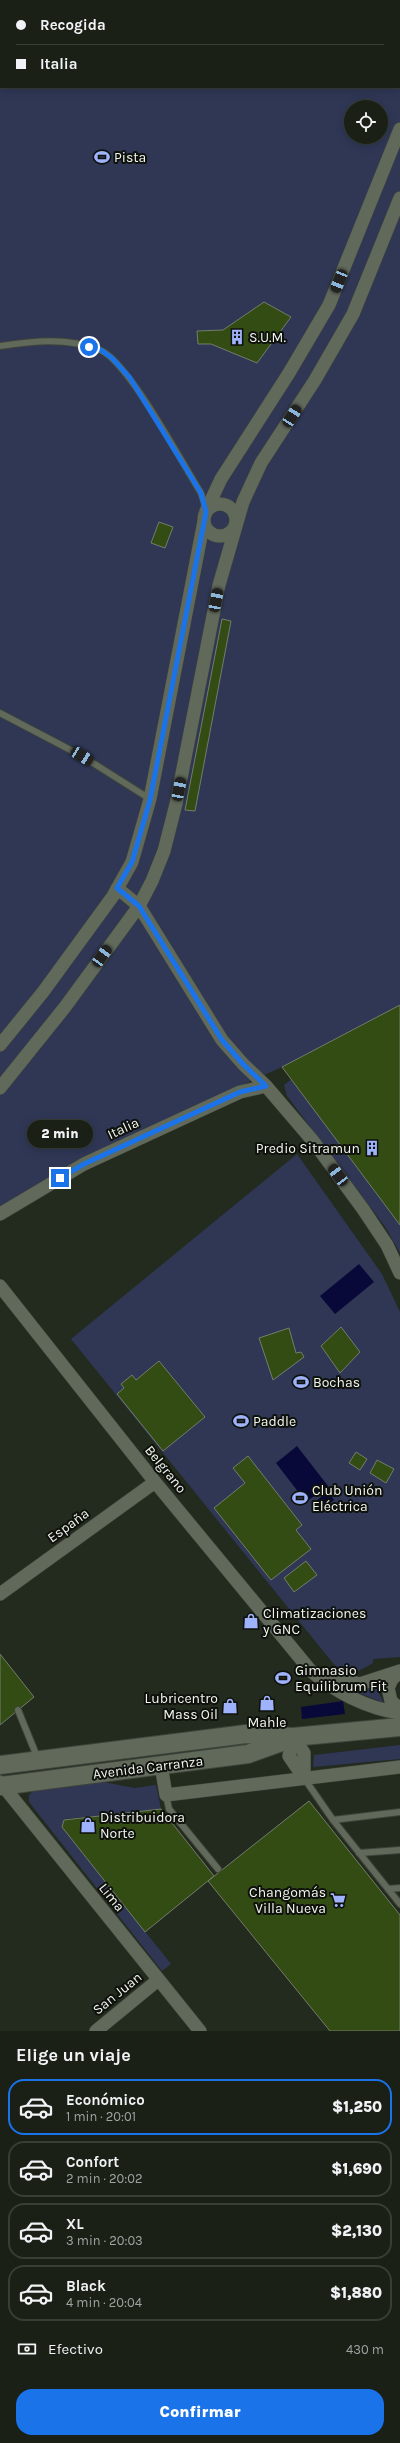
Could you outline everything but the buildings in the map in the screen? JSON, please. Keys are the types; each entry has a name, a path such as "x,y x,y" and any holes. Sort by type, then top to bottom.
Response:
{"main road":[{"name":"Avenida Carranza","path":"0,1765 246,1734 293,1738 400,1727"},
{"name":"Avenida Carranza","path":"1,1785 248,1754 293,1738"}],"street":[{"path":"0,1045 43,992 117,888 132,862 150,800 205,516 221,479 289,374 329,305 400,129"},
{"path":"0,1088 65,1007 139,906 160,862 174,811 219,585 235,526 261,463 315,380 353,314 400,198"},
{"path":"218,504 227,505 236,516 235,526 228,534 217,536 208,531 205,516 218,504"},
{"path":"117,888 139,906 222,1040 243,1064 266,1086 313,1141 364,1209 387,1245 400,1273"},
{"name":"Italia","path":"0,1214 84,1164 240,1092 266,1086"},
{"name":"Belgrano","path":"0,1286 155,1482 310,1670 327,1684 344,1693 382,1709 400,1713"},
{"name":"España","path":"0,1594 155,1482"},
{"path":"310,1670 334,1679 360,1684 400,1671"},
{"path":"400,1671 392,1679 388,1688 391,1702 400,1708"},
{"path":"293,1738 304,1753 304,1778"},
{"path":"161,1765 166,1795 400,1767"},
{"name":"Lima","path":"1,1785 200,2031"},
{"name":"San Juan","path":"96,2031 158,1980"}],"lane":[{"path":"0,346 32,341 52,341 101,350 112,358 130,378 201,493 205,516"},
{"path":"0,713 82,756 150,800"},
{"path":"18,1710 39,1760"},
{"path":"304,1778 333,1820 400,1904"},
{"path":"166,1795 169,1809 218,1869"},
{"path":"333,1820 400,1812"},
{"path":"359,1853 400,1850"},
{"path":"388,1889 400,1888"}],"shaded area":[{"path":"0,88 400,88 400,1005 282,1067 84,1157 0,1207"},
{"path":"292,1079 400,1225 400,1253 386,1228 287,1096 284,1085"},
{"name":"Club Unión Eléctrica","path":"297,1154 382,1274 400,1312 400,1657 373,1659 373,1663 355,1673 336,1666 332,1662 71,1339"},
{"path":"359,1264 374,1282 335,1314 320,1296"},
{"path":"297,1446 328,1486 306,1502 276,1463"},
{"path":"328,1492 334,1500 320,1511 313,1503"},
{"path":"379,1682 378,1692 384,1703 344,1687"},
{"path":"343,1701 345,1714 302,1719 301,1707"},
{"path":"400,1745 400,1759 313,1767 314,1755"},
{"path":"103,1782 135,1788 156,1785 161,1809 64,1819 62,1827 171,1964 162,1971 29,1802 29,1795 34,1790"}],"place":[{"name":"Pista","path":"102,157"},
{"name":"S.U.M.","path":"237,337"},
{"name":"Predio Sitramun","path":"372,1148"},
{"name":"Bochas","path":"301,1382"},
{"name":"Paddle","path":"241,1421"},
{"name":"Club Unión Eléctrica","path":"300,1498"},
{"name":"Climatizaciones y GNC","path":"251,1621"},
{"name":"Gimnasio Equilibrum Fit","path":"283,1678"},
{"name":"Mahle","path":"267,1703"},
{"name":"Lubricentro Mass Oil","path":"230,1706"},
{"name":"Distribuidora Norte","path":"88,1825"},
{"name":"Changomás Villa Nueva","path":"338,1900"}],"route":[{"path":"60,1178 84,1164 240,1092 266,1086 243,1064 222,1040 139,906 117,888 132,862 150,800 206,512 201,493 130,378 112,358 101,350 89,347"}]}
